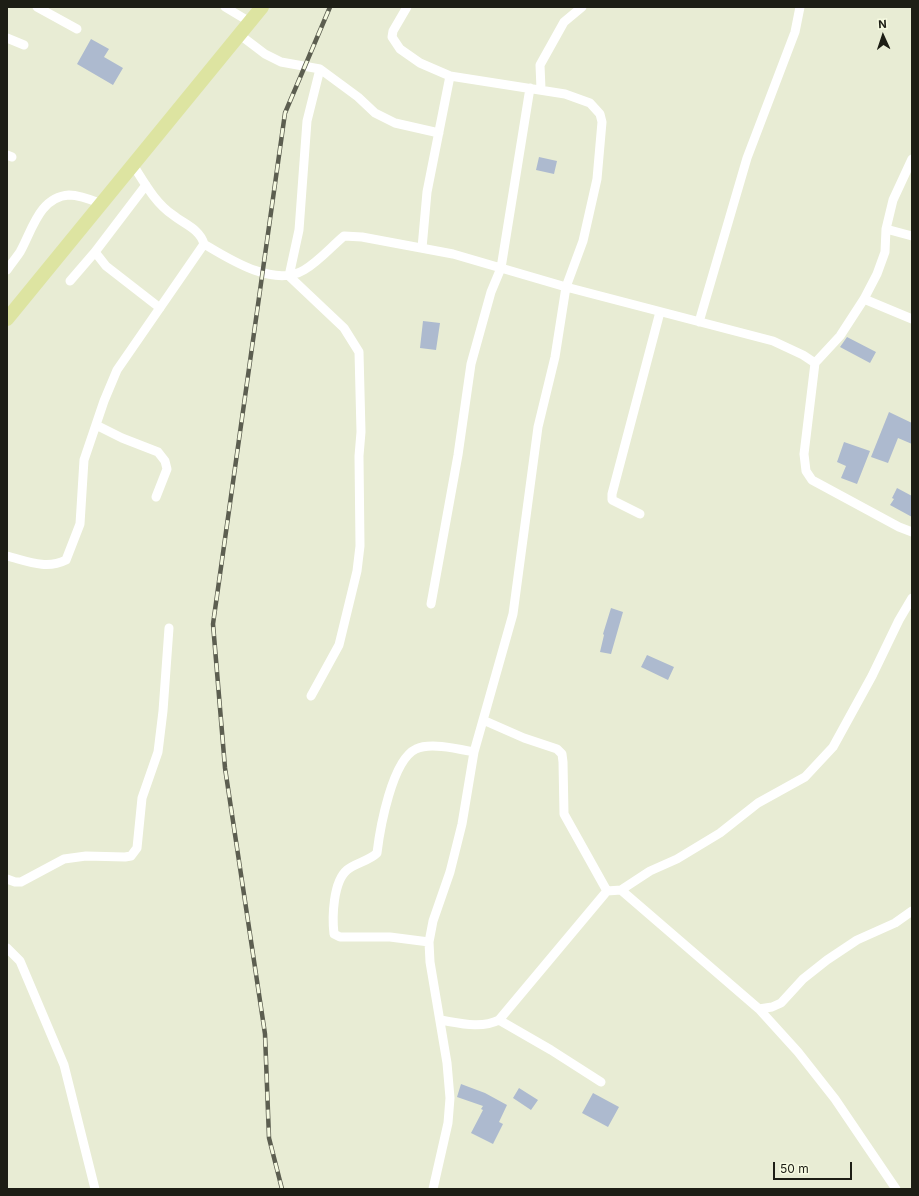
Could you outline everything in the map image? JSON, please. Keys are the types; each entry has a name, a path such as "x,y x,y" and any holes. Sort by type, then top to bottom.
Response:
{"main road":[{"path":"7,319 102,204 132,164 262,7"}],"street":[{"path":"37,7 76,29"},
{"path":"225,7 250,22"},
{"path":"407,7 393,31 392,37 400,50 420,63 450,76 541,89 565,94 590,103 600,114 602,122 597,179 583,240 566,288 555,357 538,427 513,614 474,752 462,824 450,872 433,921 429,942 430,962 448,1063 450,1098 448,1123 433,1189"},
{"path":"541,89 540,66 564,22 582,7"},
{"path":"699,322 747,158 795,32 800,7"},
{"path":"240,35 264,54 281,62 320,69 358,97 375,113 395,123 439,133"},
{"path":"7,38 24,45"},
{"path":"289,276 298,230 307,121 320,69"},
{"path":"422,248 427,192 450,76"},
{"path":"431,604 458,455 471,364 491,292 501,268 530,88"},
{"path":"912,159 892,200 886,229 885,252 877,274 864,299 840,336 815,364 804,454 806,471 812,480 899,527 912,532"},
{"path":"132,164 159,203 202,236 204,244 239,264 262,272 289,276 304,270 344,236 362,237 453,254 566,288 773,341 803,355 815,364"},
{"path":"70,281 146,185"},
{"path":"7,270 20,252 36,217 55,198 69,195 79,196 102,204"},
{"path":"886,229 912,236"},
{"path":"7,556 42,565 57,565 66,560 80,524 84,460 104,401 117,370 204,244"},
{"path":"94,252 106,266 160,308"},
{"path":"289,276 344,328 359,352 361,432 358,456 360,546 357,571 339,645 311,696"},
{"path":"864,299 912,319"},
{"path":"640,514 612,500 612,494 660,312"},
{"path":"96,425 122,438 158,452 165,461 167,469 156,496"},
{"path":"440,1020 470,1025 491,1024 499,1020 607,891 620,890 650,871 677,859 720,833 758,803 805,778 833,747 912,598"},
{"path":"7,880 21,882 64,859 73,857 125,857 135,852 137,848 142,798 158,752 163,711 169,628"},
{"path":"483,720 524,738 557,749 562,754 564,814 607,891"},
{"path":"429,942 390,937 340,936 334,934 333,925 337,888 341,877 347,870 376,853 388,795 396,773 408,754 417,748 431,746 474,752"},
{"path":"620,890 759,1009 798,1052 835,1099 896,1189"},
{"path":"759,1009 772,1008 782,1004 803,979 827,960 857,940 895,923 912,911"},
{"path":"7,948 20,961 64,1065 95,1189"},
{"path":"499,1020 551,1050 601,1082"}],"building":[{"path":"91,39 109,49 104,57 123,68 113,85 77,64"},
{"path":"539,157 557,161 554,174 536,170"},
{"path":"423,321 440,323 436,350 420,348"},
{"path":"847,337 876,352 870,363 840,347"},
{"path":"889,412 912,423 912,444 898,438 888,463 871,457"},
{"path":"844,442 870,451 857,484 841,478 846,466 837,462"},
{"path":"897,488 912,496 912,517 890,505 894,499 892,498"},
{"path":"611,608 623,612 611,654 600,652 603,634"},
{"path":"647,655 674,667 668,680 641,667"},
{"path":"461,1084 485,1093 507,1105 499,1122 503,1124 493,1144 471,1133 483,1110 481,1109 483,1106 457,1097"},
{"path":"519,1088 538,1100 531,1110 513,1098"},
{"path":"593,1093 619,1107 608,1127 582,1113"}],"railway":[{"path":"282,1189 269,1138 265,1034 225,768 213,624 285,113 330,7"}]}
